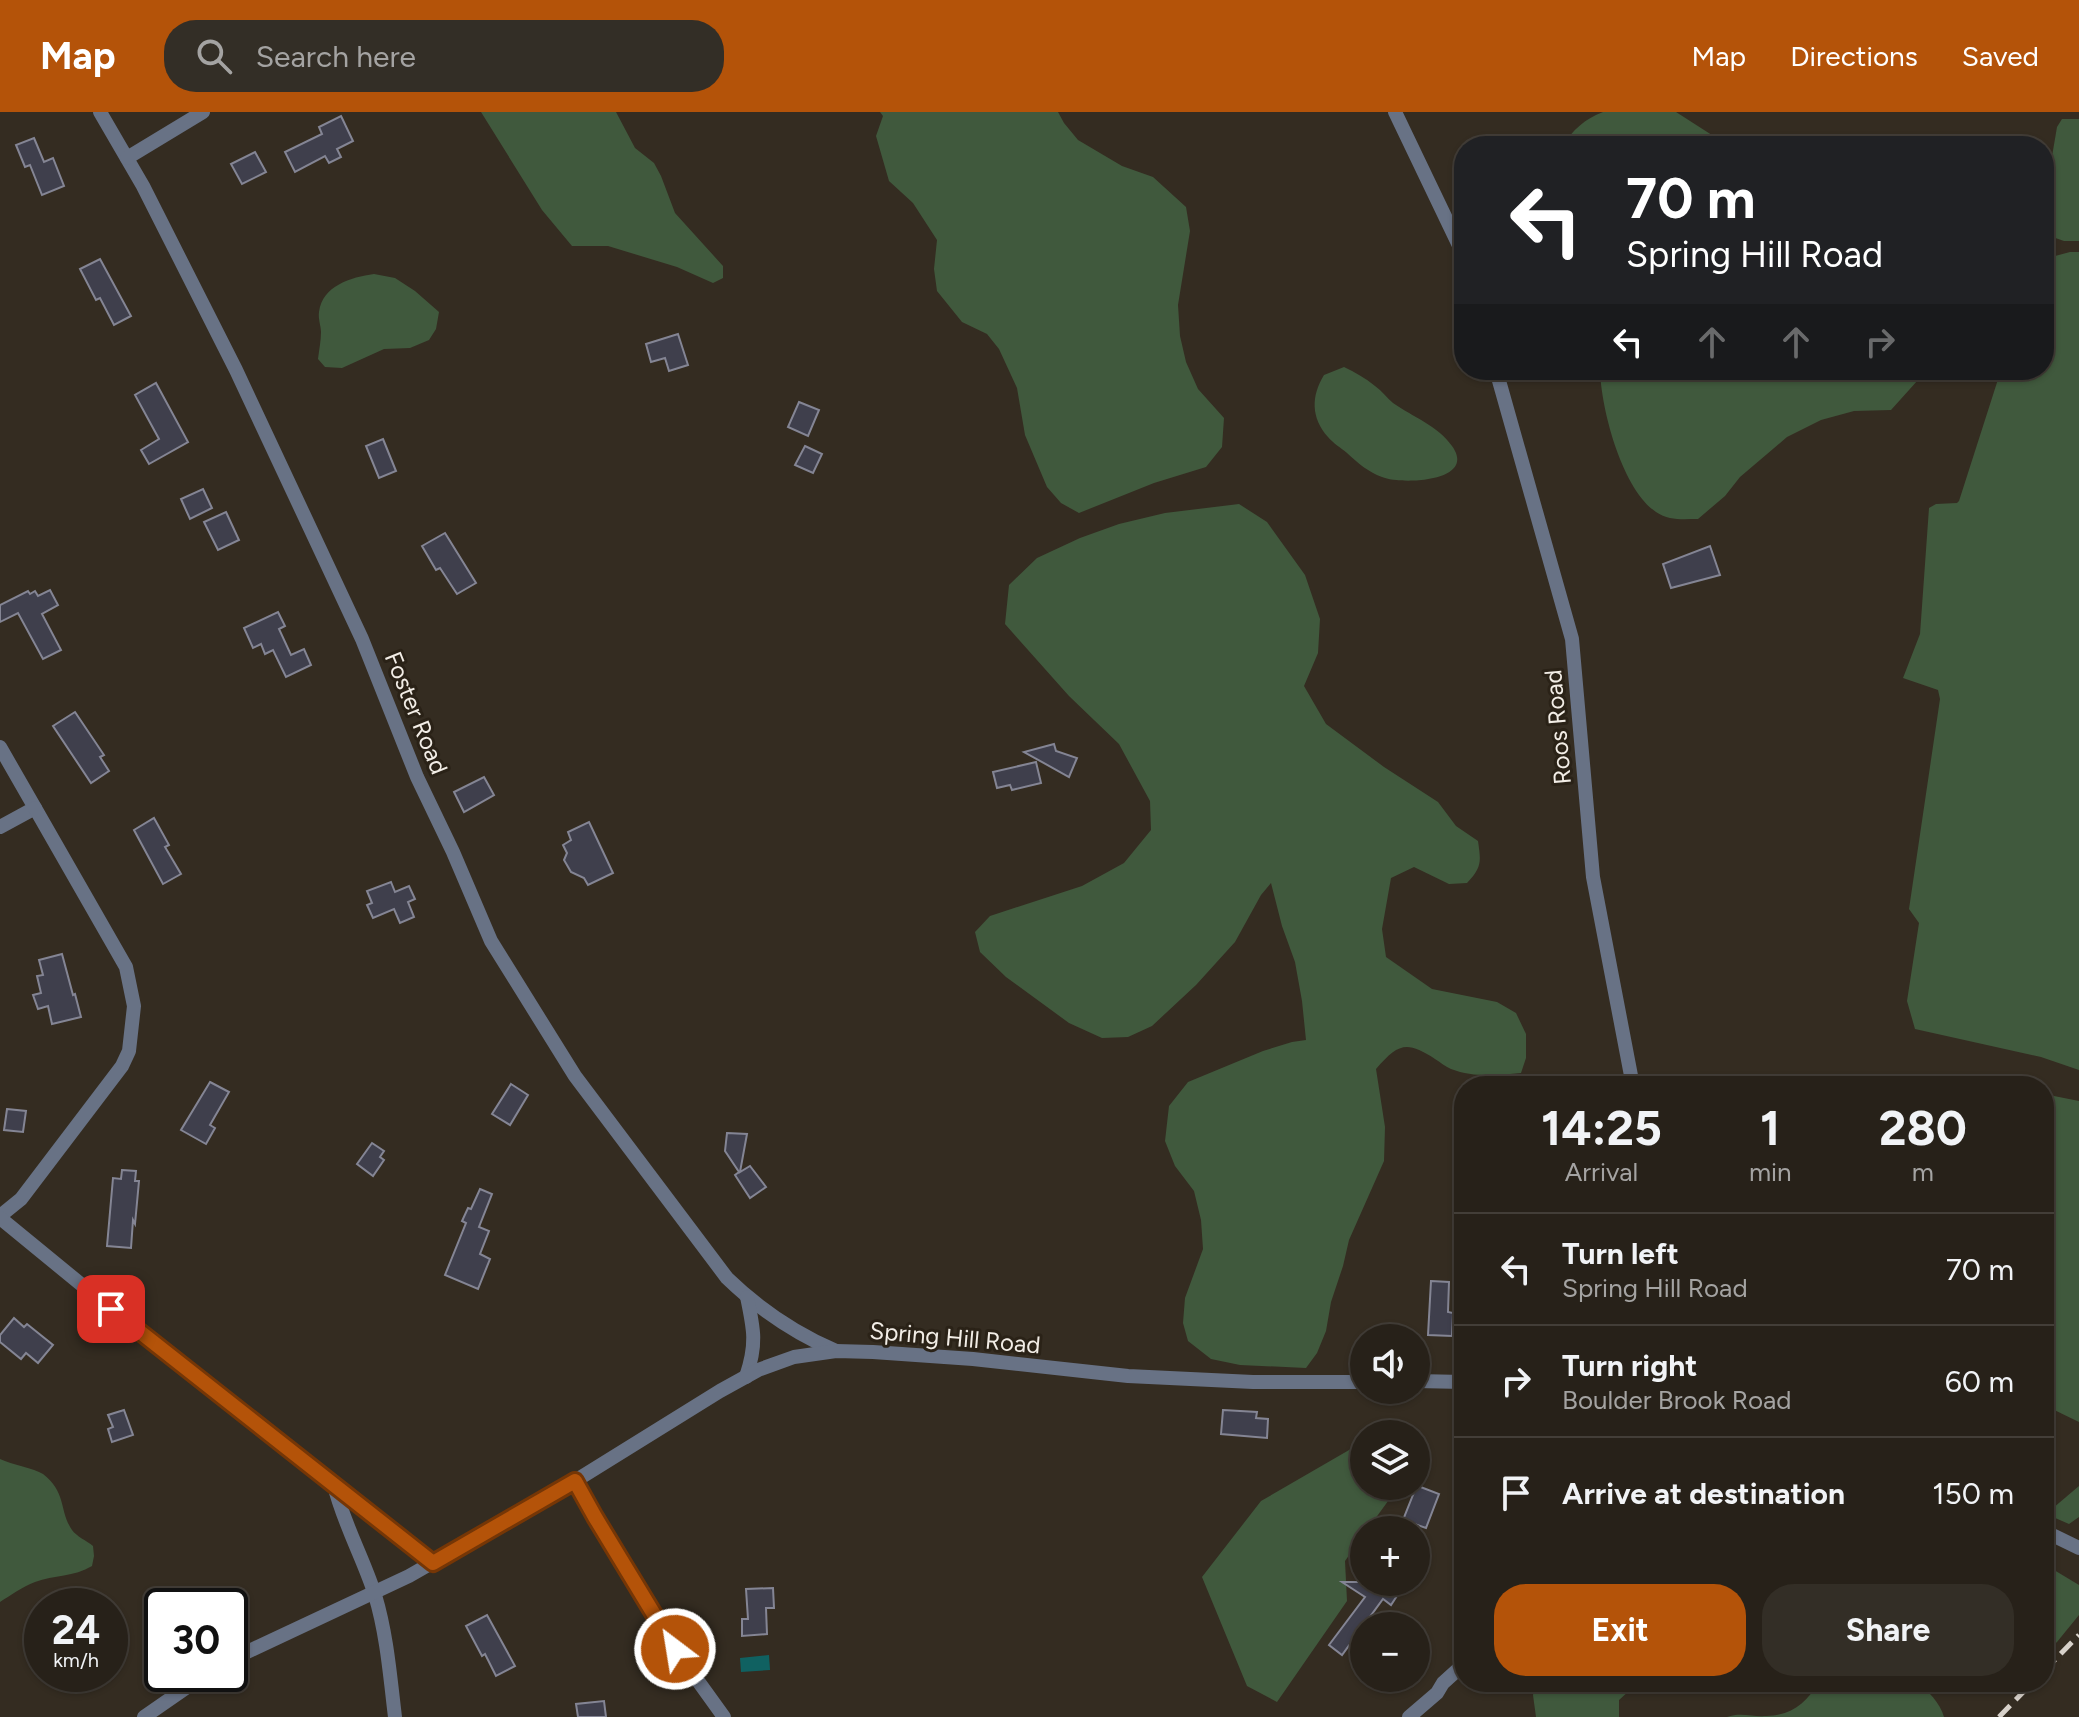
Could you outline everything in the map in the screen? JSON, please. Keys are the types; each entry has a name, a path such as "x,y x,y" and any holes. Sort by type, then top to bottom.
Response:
{"street":[{"name":"Foster Road","path":"100,112 143,186 236,370 362,639 417,777 491,941 581,1084 727,1278 747,1297 796,1332 836,1351"},
{"path":"127,158 203,112"},
{"path":"1395,112 1454,235"},
{"name":"Roos Road","path":"1499,380 1572,639 1593,877 1631,1076"},
{"path":"0,747 126,967 134,1006 129,1051 122,1066 21,1199 0,1217 160,1349 433,1563"},
{"path":"0,827 35,808"},
{"path":"746,1377 753,1356 755,1333 747,1297"},
{"name":"Spring Hill Road","path":"248,1652 409,1576 575,1481 758,1370 794,1357 836,1351 973,1359 1128,1376 1253,1382 1350,1382"},
{"path":"1430,1381 1454,1382"},
{"path":"575,1481 675,1649 724,1717"},
{"path":"334,1485 350,1537 374,1593 384,1630 395,1717"},
{"path":"2054,1536 2079,1548"},
{"path":"1409,1717 1454,1673"},
{"path":"144,1717 180,1692"}],"green space":[{"path":"481,112 616,112 635,148 654,163 675,213 723,266 723,278 713,283 677,267 608,246 572,246 542,210"},
{"path":"880,112 1058,112 1078,140 1122,166 1153,177 1186,207 1190,231 1178,305 1180,336 1186,362 1198,389 1224,418 1222,447 1206,467 1154,483 1079,513 1061,503 1047,487 1025,435 1017,388 999,349 987,334 962,322 937,291 934,269 937,240 913,203 889,181 876,136 883,116"},
{"path":"1603,112 1676,112 1713,136 1570,136 1590,118"},
{"path":"2062,119 2079,119 2079,241 2054,238 2054,144"},
{"path":"2079,252 2079,1070 2041,1057 1915,1029 1907,1001 1919,923 1909,909 1940,699 1938,690 1903,678 1920,634 1929,508 1959,501 1998,380 2054,380 2054,256"},
{"path":"374,274 395,278 439,312 436,329 429,340 410,348 384,349 342,368 325,367 318,359 321,303 339,284"},
{"path":"1344,367 1440,433 1452,446 1457,458 1455,467 1434,478 1405,481 1382,477 1368,470 1332,441 1318,422 1315,399 1324,375"},
{"path":"1601,380 1918,380 1891,410 1854,411 1821,420 1787,437 1740,477 1725,496 1698,519 1661,515 1644,501 1633,486 1609,426"},
{"path":"1239,504 1267,522 1305,575 1320,619 1318,653 1304,686 1326,724 1438,802 1456,826 1478,841 1479,864 1467,883 1449,884 1414,867 1391,878 1382,929 1386,957 1432,989 1497,1002 1516,1013 1526,1034 1526,1058 1521,1073 1468,1074 1449,1068 1409,1047 1390,1054 1376,1069 1385,1127 1384,1161 1349,1240 1326,1331 1317,1353 1306,1368 1240,1365 1211,1359 1188,1341 1183,1323 1185,1298 1203,1249 1201,1220 1194,1191 1175,1166 1165,1141 1169,1106 1188,1082 1263,1051 1306,1040 1295,962 1271,883 1235,942 1196,985 1152,1026 1128,1037 1102,1038 1069,1023 1006,977 980,952 975,932 990,916 1082,886 1124,863 1151,830 1150,801 1119,744 1069,696 1005,624 1009,585 1037,558 1119,524 1165,513"},
{"path":"2054,1096 2079,1101 2079,1422 2054,1410"},
{"path":"1350,1449 1350,1500 1389,1500 1377,1516 1350,1516 1350,1554 1345,1561 1347,1601 1277,1702 1247,1686 1202,1577 1261,1501"},
{"path":"0,1459 39,1472 51,1481 72,1530 93,1546 94,1556 92,1566 85,1570 35,1582 0,1602"},
{"path":"2079,1486 2079,1517 2069,1524 2054,1517 2054,1507"},
{"path":"2054,1570 2079,1585 2079,1615 2054,1645"},
{"path":"1534,1692 1628,1692 1619,1700 1619,1717 1536,1717"},
{"path":"1812,1692 1928,1692 1944,1717 1727,1717 1784,1713"}],"water":[{"path":"769,1655 770,1670 741,1672 740,1658"}],"building":[{"path":"341,116 353,141 337,149 341,157 329,163 325,156 295,172 285,152 322,134 319,127"},
{"path":"34,138 44,162 53,158 64,186 42,195 30,165 25,167 16,145"},
{"path":"255,152 266,172 242,184 231,164"},
{"path":"100,259 131,316 114,325 100,298 96,300 80,269"},
{"path":"678,334 688,365 669,371 665,358 651,362 646,344"},
{"path":"156,383 188,442 149,464 141,450 159,439 135,395"},
{"path":"799,402 819,410 808,436 788,427"},
{"path":"383,439 396,471 379,478 366,446"},
{"path":"805,446 822,454 813,473 795,465"},
{"path":"203,489 212,508 190,519 181,499"},
{"path":"226,512 239,540 218,550 204,522"},
{"path":"445,533 476,583 457,594 440,568 436,570 422,546"},
{"path":"1710,546 1720,575 1671,588 1663,564"},
{"path":"50,590 58,605 42,614 61,650 43,659 18,613 0,622 0,605 28,591 30,594 35,591 38,596"},
{"path":"278,612 285,626 279,629 291,655 304,649 311,665 286,677 273,650 265,654 261,644 253,648 244,628"},
{"path":"75,712 104,755 100,757 109,771 91,783 53,726"},
{"path":"1054,744 1056,751 1077,758 1069,777 1024,752"},
{"path":"1036,762 1041,783 1012,790 1010,785 997,788 993,772"},
{"path":"484,777 494,795 464,812 454,792"},
{"path":"154,818 169,845 165,847 181,874 163,884 134,830"},
{"path":"589,822 613,873 588,885 584,878 571,872 564,860 567,853 563,845 571,840 568,832"},
{"path":"391,882 395,892 409,886 415,899 408,902 414,917 400,923 394,909 373,918 367,905 372,903 367,891"},
{"path":"62,954 81,1017 52,1024 48,1006 38,1009 33,995 41,993 37,976 43,975 39,960"},
{"path":"210,1082 229,1092 210,1125 215,1128 206,1144 181,1130"},
{"path":"511,1084 528,1095 510,1125 492,1114"},
{"path":"7,1109 26,1111 23,1132 4,1130"},
{"path":"727,1133 747,1134 740,1172 750,1166 766,1187 750,1198 735,1175 739,1172 725,1151"},
{"path":"372,1143 384,1151 380,1157 384,1160 373,1176 357,1164"},
{"path":"122,1170 136,1171 135,1181 139,1181 131,1248 107,1246 113,1178 121,1179"},
{"path":"480,1189 492,1194 479,1227 489,1231 480,1254 490,1259 478,1289 445,1275 466,1223 462,1221"},
{"path":"1431,1281 1449,1282 1448,1312 1453,1313 1452,1336 1430,1335"},
{"path":"14,1318 24,1327 27,1324 53,1345 38,1363 26,1353 21,1359 0,1342 0,1335"},
{"path":"124,1410 133,1435 112,1442 108,1429 113,1427 108,1415"},
{"path":"1223,1410 1257,1412 1256,1418 1268,1419 1267,1438 1221,1434"},
{"path":"1430,1491 1439,1494 1430,1518 1405,1516 1411,1500 1430,1500"},
{"path":"773,1588 774,1608 766,1608 767,1634 742,1636 742,1619 748,1619 746,1589"},
{"path":"1397,1596 1391,1605 1383,1599 1373,1612 1354,1612 1365,1597"},
{"path":"487,1615 515,1666 496,1676 466,1626"},
{"path":"1350,1617 1350,1644 1342,1655 1329,1645"},
{"path":"604,1701 606,1717 578,1717 576,1704"}],"railway":[{"path":"2054,1661 2079,1635"},
{"path":"1999,1717 2023,1692"}],"route":[{"path":"111,1309 433,1563 575,1481 675,1649"}]}
